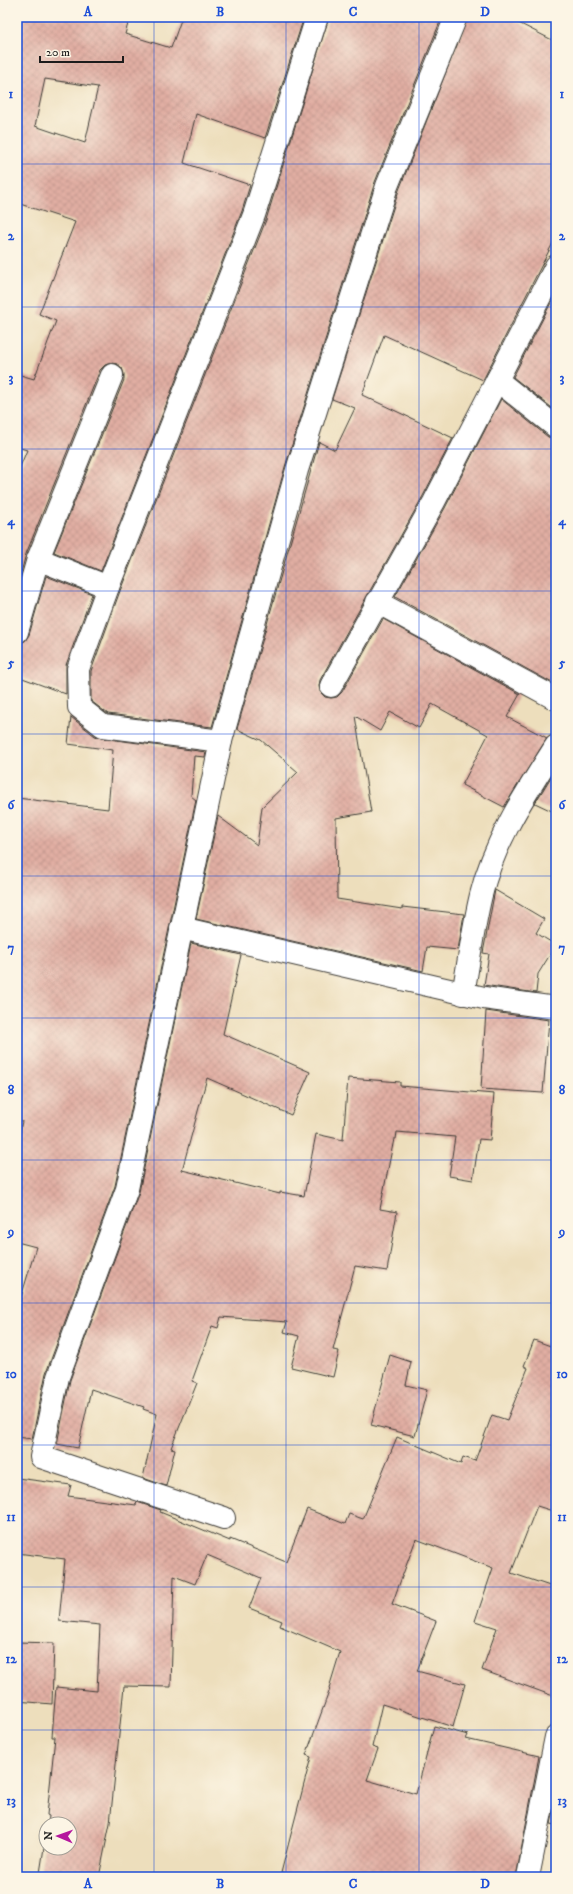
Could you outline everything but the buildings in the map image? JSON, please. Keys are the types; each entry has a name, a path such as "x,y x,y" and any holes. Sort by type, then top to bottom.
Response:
{"street":[{"path":"221,741 103,726 79,707 78,669 108,587 254,215 317,17"},
{"path":"224,1518 41,1457 58,1377 127,1189 221,741 297,470 387,186 456,17"},
{"path":"331,686 434,502 556,266"},
{"path":"17,632 38,559 112,375"},
{"path":"497,380 556,427"},
{"path":"38,559 108,587"},
{"path":"377,602 556,698"},
{"path":"462,994 481,895 493,860 521,800 556,746"},
{"path":"181,928 462,994 556,1008"},
{"path":"528,1877 556,1737"}]}
